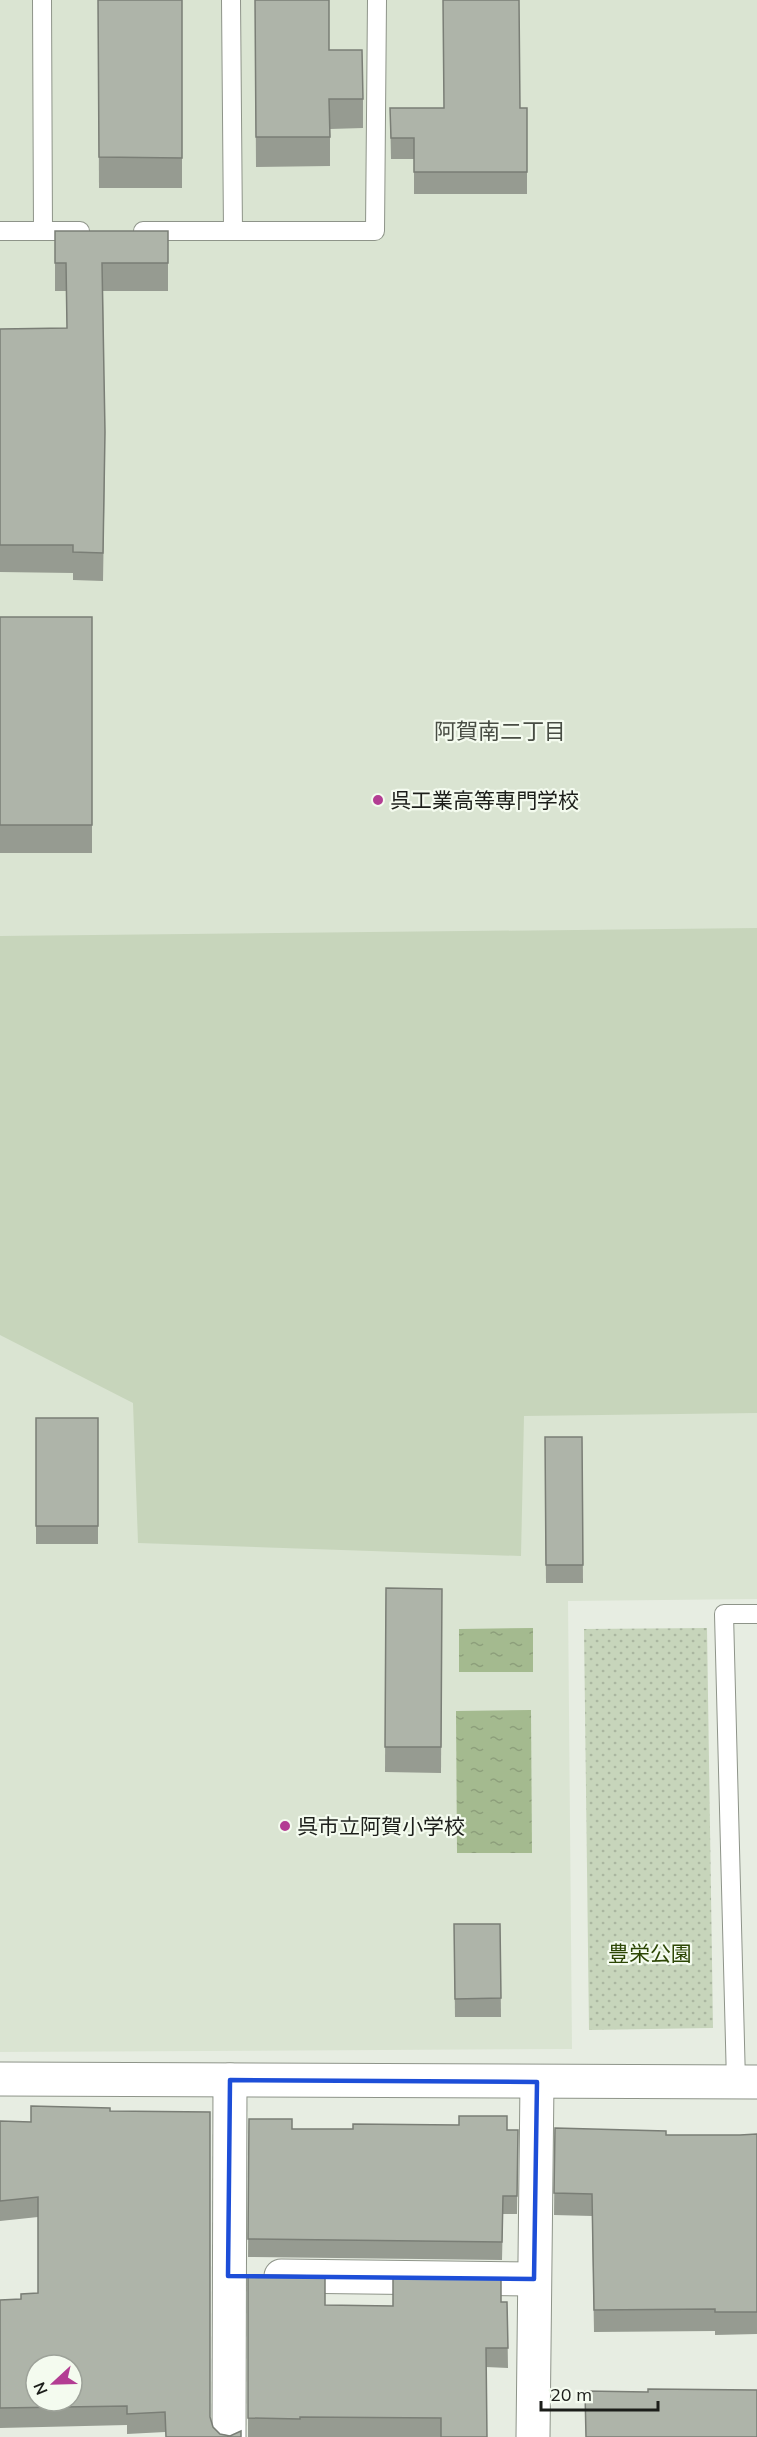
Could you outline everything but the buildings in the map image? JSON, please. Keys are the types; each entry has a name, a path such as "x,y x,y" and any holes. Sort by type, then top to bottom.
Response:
{"street":[{"path":"0,2079 747,2082"},
{"path":"229,2437 230,2080"},
{"path":"533,2437 537,2082"},
{"path":"228,2276 534,2279"}],"lane":[{"path":"42,0 43,231"},
{"path":"231,0 233,231"},
{"path":"126,231 375,231 377,0"},
{"path":"0,231 102,231"},
{"path":"747,2082 724,1614 757,1614"}],"highlighted area":[{"path":"230,2080 537,2082 534,2279 228,2276"}],"shaded area":[{"name":"呉工業高等専門学校","path":"0,0 757,0 757,1599 568,1601 572,2049 0,2052"}],"green space":[{"path":"757,928 757,1413 524,1416 521,1556 138,1543 133,1403 0,1335 0,936"},
{"name":"豊栄公園","path":"707,1628 713,2028 589,2030 584,1629"}],"water":[{"path":"533,1628 533,1672 459,1672 459,1629"},
{"path":"531,1710 532,1853 457,1853 456,1711"}],"place":[{"name":"呉工業高等専門学校","path":"378,800"},
{"name":"呉市立阿賀小学校","path":"285,1826"}],"district":[{"name":"阿賀南二丁目","path":"500,731"}]}
